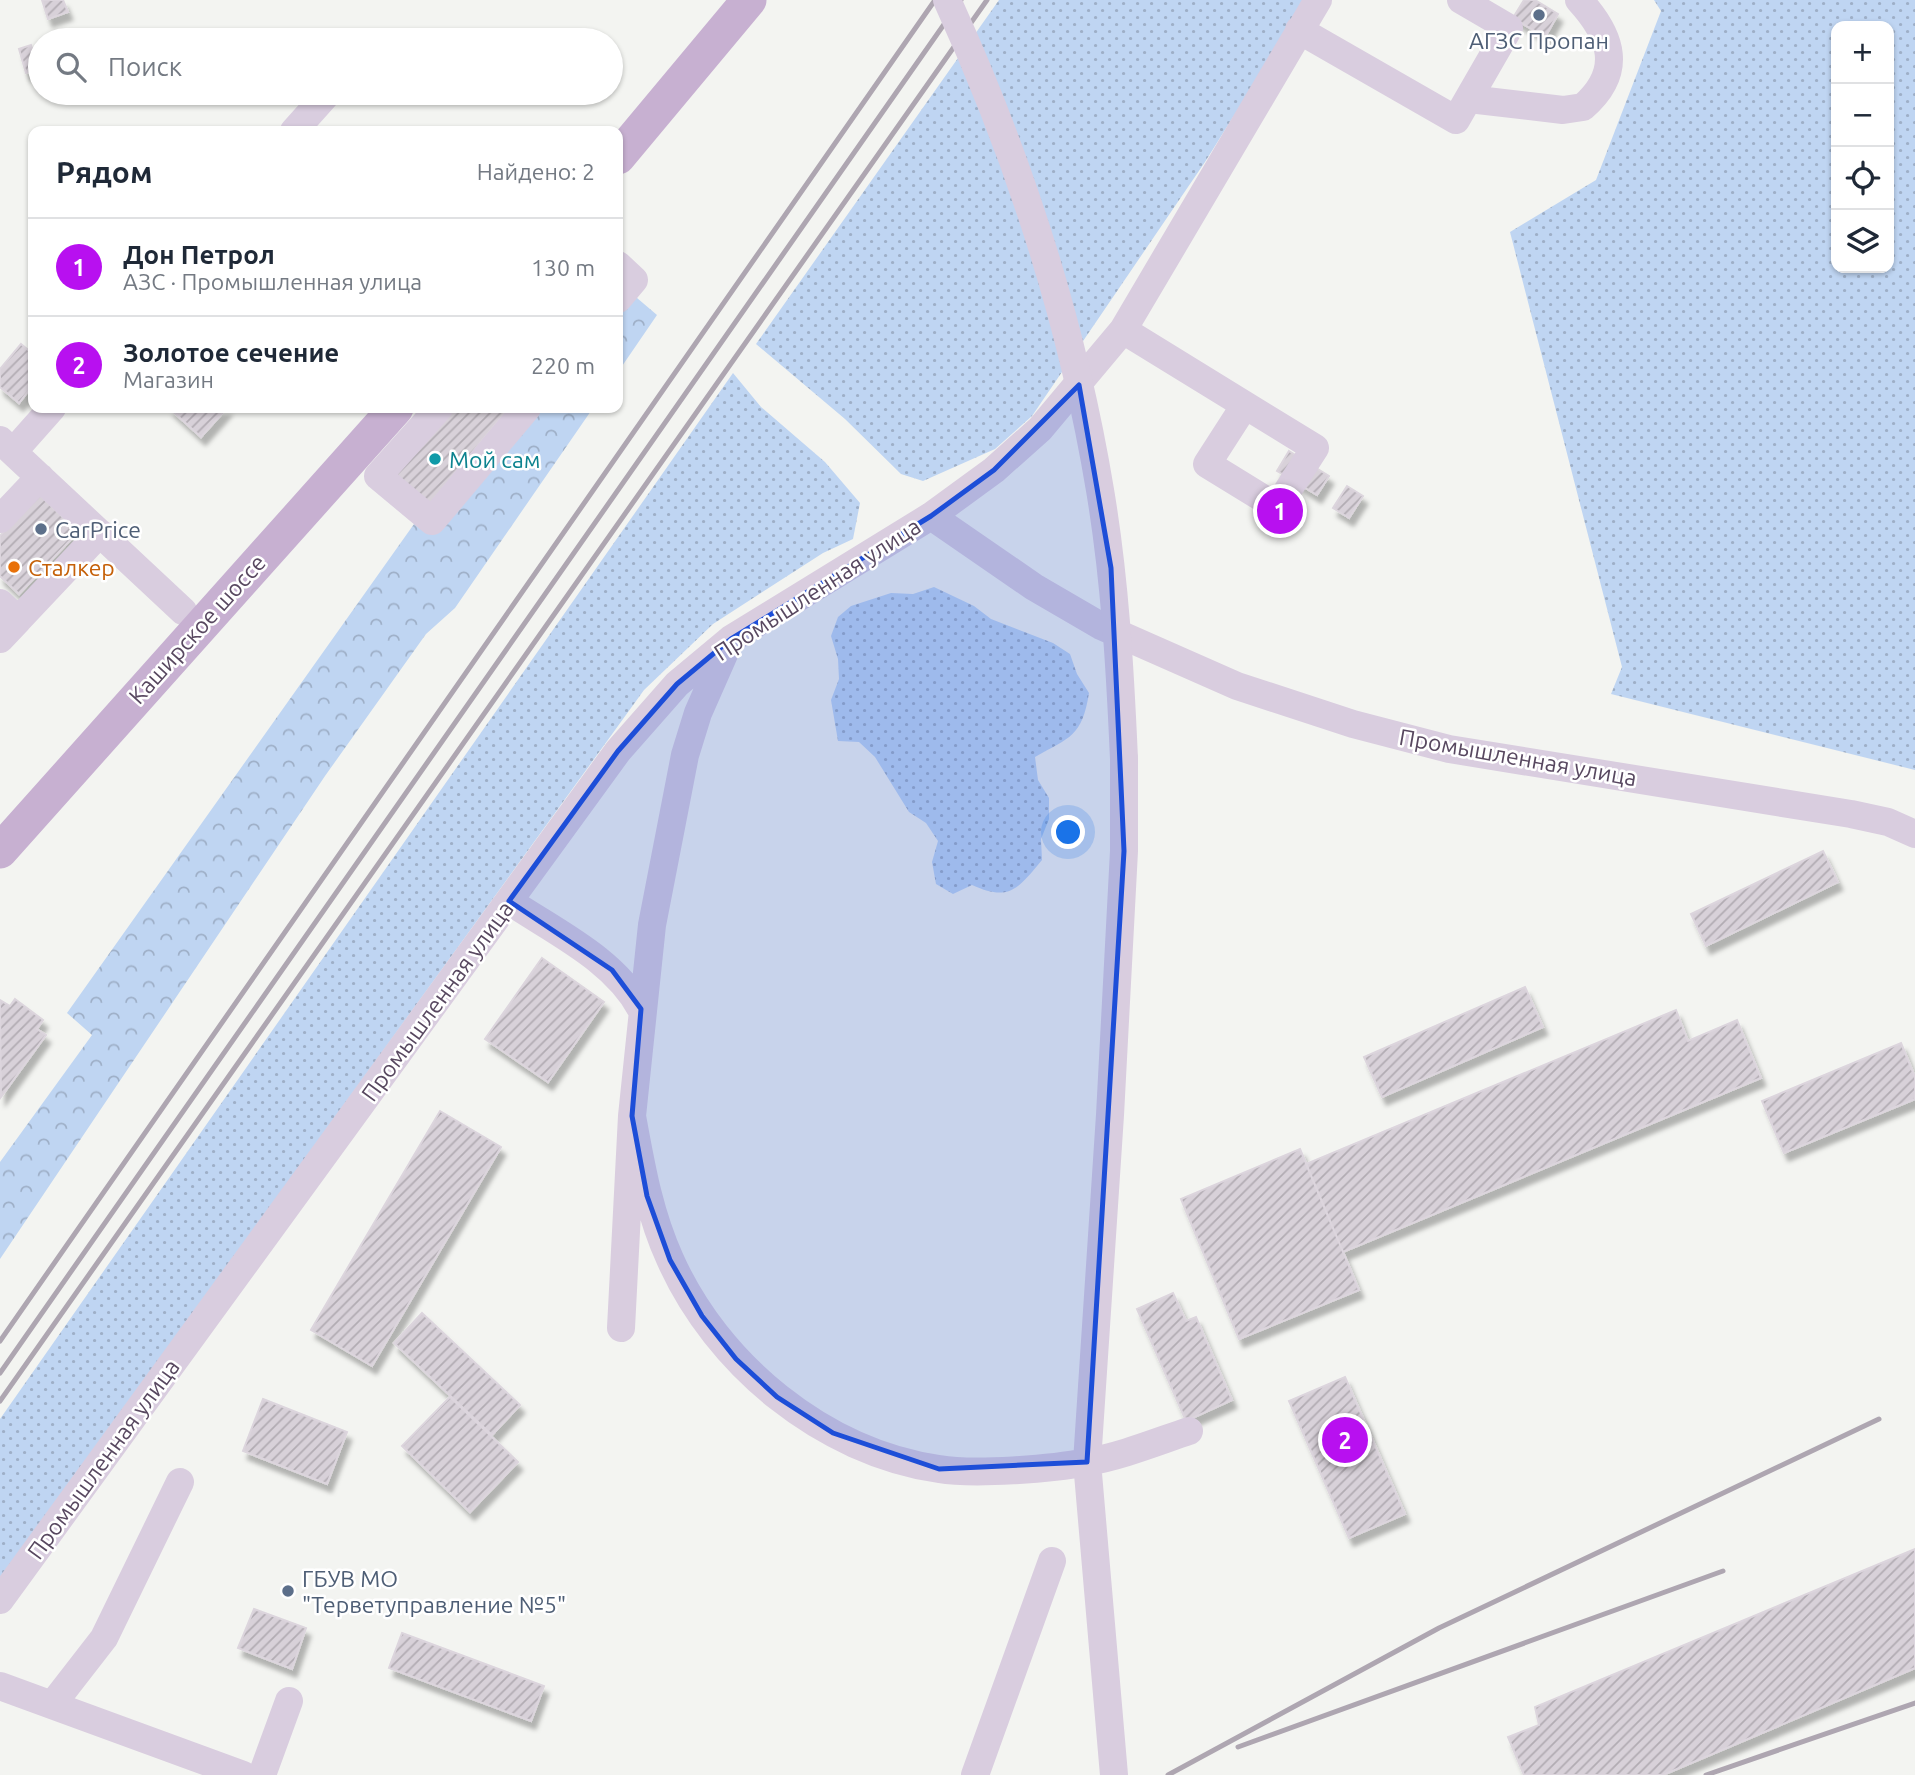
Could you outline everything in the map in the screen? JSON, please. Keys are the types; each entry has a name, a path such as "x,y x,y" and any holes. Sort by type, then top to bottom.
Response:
{"main road":[{"path":"616,126 722,0"},
{"path":"623,151 749,0"},
{"name":"Каширское шоссе","path":"0,820 361,413"},
{"name":"Каширское шоссе","path":"0,851 392,413"}],"street":[{"path":"947,0 992,107 1028,204 1086,412 1111,568 1119,646 1124,759 1123,864 1087,1462 1114,1775"},
{"path":"931,516 994,470 1040,429 1123,330 1318,0"},
{"path":"1469,99 1563,110 1583,107 1590,102 1604,85 1610,69 1610,54 1592,15 1579,0"},
{"path":"1299,30 1456,120 1508,28 1479,3"},
{"path":"298,126 317,105"},
{"path":"623,270 634,280 623,293"},
{"path":"1123,330 1245,405"},
{"path":"46,413 6,446 183,611"},
{"path":"435,413 378,476 432,521 523,413"},
{"path":"0,519 40,477"},
{"name":"Промышленная улица","path":"0,1600 618,751 650,713 677,684 731,639 931,516 1034,587 1101,626 1237,686 1353,724 1449,749 1851,814 1888,822 1915,834"},
{"path":"6,621 100,533"},
{"path":"621,1328 632,1116 641,1009 652,925 685,755 698,713 731,639"},
{"path":"509,901 612,970 629,986 641,1009"},
{"path":"632,1116 647,1196 670,1260 702,1316 736,1359 778,1397 833,1433 884,1455 939,1469 977,1471 1087,1462 1189,1432"},
{"path":"52,1705 104,1638 180,1482"},
{"path":"975,1775 1052,1561"},
{"path":"0,1686 243,1775"},
{"path":"262,1775 289,1700"}],"highlighted area":[{"path":"1079,385 1111,568 1124,851 1087,1462 939,1469 833,1433 777,1397 736,1359 702,1316 670,1260 647,1196 632,1116 641,1009 612,970 509,901 618,751 677,684 731,639 931,516 994,470"}],"green space":[{"path":"999,0 1306,0 1205,162 1032,416 995,449 923,481 901,474 845,419 756,344"},
{"path":"1654,0 1915,0 1915,770 1611,694 1622,667 1510,232 1596,180 1661,11"},
{"path":"630,292 657,315 623,365 623,300"},
{"path":"733,373 761,407 825,462 860,503 853,539 823,553 713,624 644,690 0,1580 0,1419"},
{"path":"527,413 590,413 455,608 426,634 325,776 0,1259 0,1162 92,1035 67,1013 419,517"},
{"path":"934,587 974,606 991,619 1053,643 1070,654 1077,674 1089,693 1083,719 1078,727 1066,740 1035,757 1038,780 1049,798 1049,819 1041,839 1042,860 1019,885 1004,892 985,890 972,885 953,894 936,884 932,862 938,841 926,823 909,812 875,757 859,742 838,741 831,700 839,679 838,659 831,636 838,617 851,606 891,593 913,594"}],"building":[{"path":"42,0 63,0 68,12 48,19"},
{"path":"1524,0 1535,0 1558,14 1545,37 1513,18"},
{"path":"28,46 28,72 26,73 19,49"},
{"path":"21,344 28,350 28,391 19,403 0,387 0,369"},
{"path":"175,413 223,413 201,437"},
{"name":"Мой сам","path":"450,413 505,413 428,506 391,475 425,443"},
{"path":"1289,451 1329,476 1317,495 1277,471"},
{"path":"1347,486 1363,496 1349,518 1333,508"},
{"path":"40,495 78,532 19,594 0,576 0,536"},
{"path":"1823,851 1838,882 1706,946 1691,914"},
{"path":"542,958 604,1002 548,1082 485,1039"},
{"path":"1525,987 1543,1027 1382,1097 1364,1057"},
{"path":"15,999 43,1020 37,1029 46,1035 1,1097 0,1000 10,1006"},
{"path":"1676,1010 1688,1041 1737,1020 1761,1078 1343,1252 1306,1164"},
{"path":"1901,1043 1915,1077 1915,1099 1784,1153 1762,1101"},
{"path":"440,1111 501,1147 372,1366 311,1330"},
{"path":"1300,1149 1359,1290 1239,1339 1181,1199"},
{"path":"1173,1293 1186,1321 1196,1317 1232,1400 1186,1421 1137,1309"},
{"path":"422,1313 520,1405 492,1435 394,1343"},
{"path":"1345,1377 1405,1514 1349,1538 1289,1401"},
{"path":"450,1397 518,1462 470,1512 402,1446"},
{"path":"263,1399 347,1432 327,1484 243,1451"},
{"path":"1915,1549 1915,1668 1663,1775 1524,1775 1508,1737 1539,1725 1535,1707"},
{"path":"254,1609 306,1628 292,1669 238,1648"},
{"path":"402,1633 544,1686 531,1721 389,1668"}],"railway":[{"path":"0,1341 935,0"},
{"path":"0,1373 961,0"},
{"path":"0,1401 987,0"},
{"path":"1168,1775 1439,1628 1879,1419"},
{"path":"1238,1747 1723,1571"},
{"path":"1706,1775 1915,1703"}],"place":[{"name":"АГЗС Пропан","path":"1539,15"},
{"name":"Мой сам","path":"435,459"},
{"name":"Дон Петрол","path":"1280,511"},
{"name":"CarPrice","path":"41,529"},
{"name":"Сталкер","path":"14,567"},
{"name":"Золотое сечение","path":"1345,1440"},
{"name":"ГБУВ МО \"Терветуправление №5\"","path":"288,1591"}]}
